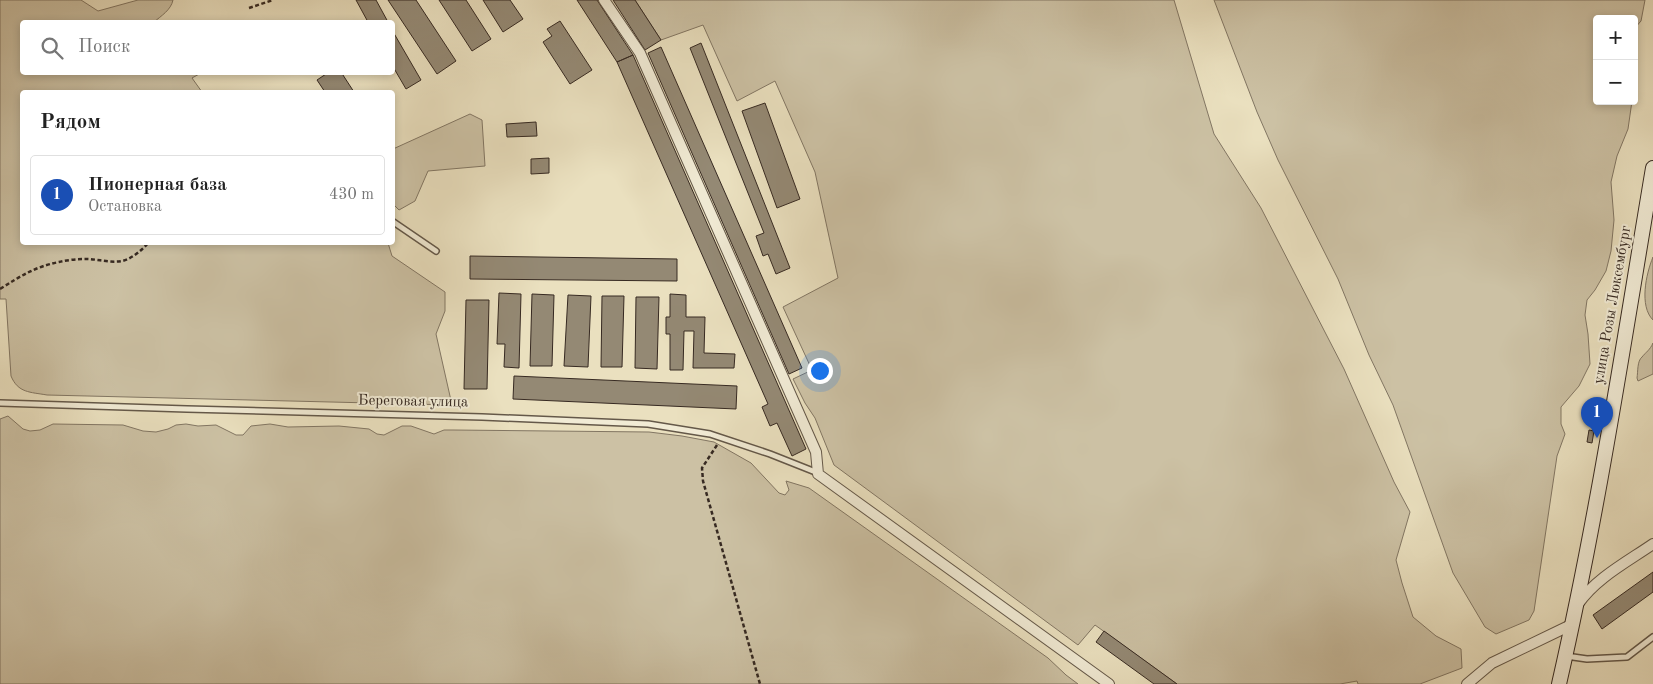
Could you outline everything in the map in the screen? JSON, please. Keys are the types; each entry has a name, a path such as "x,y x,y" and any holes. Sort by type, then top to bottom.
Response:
{"street":[{"path":"604,0 640,53 816,452 818,474 1109,684"},
{"name":"улица Розы Люксембург","path":"1559,684 1573,624 1607,441 1653,168"},
{"path":"1576,606 1586,592 1596,583 1653,544"},
{"path":"1467,684 1492,663 1573,624"}],"lane":[{"path":"395,223 436,251"},
{"name":"Береговая улица","path":"0,403 482,416 648,424 710,434 770,454 818,474"},
{"path":"1566,656 1588,659 1627,657 1653,637"}],"path":[{"path":"249,8 272,0"},
{"path":"0,289 22,274 36,268 60,261 86,259 117,262 136,255 146,245"},
{"path":"725,439 716,446 702,468 703,481 760,684"}],"shaded area":[{"path":"0,0 81,0 98,11 138,0 173,0 168,10 157,20 20,20 20,75 197,75 192,78 201,90 20,90 20,245 389,245 392,256 445,292 445,311 436,334 452,405 47,395 25,391 17,386 11,376 6,299 0,299"},
{"path":"635,0 1174,0 1214,134 1261,208 1344,369 1394,482 1410,512 1396,560 1413,617 1436,636 1461,649 1462,668 1420,684 1358,684 1357,681 1340,684 1177,684 1095,625 1078,645 834,465 815,418 793,379 812,370 783,307 838,278 815,172 775,81 737,101 703,25 661,40"},
{"path":"1214,0 1645,0 1641,21 1638,24 1638,15 1593,15 1593,105 1631,105 1628,129 1617,156 1611,182 1614,220 1611,251 1606,271 1587,300 1585,315 1590,364 1579,386 1561,407 1561,424 1565,434 1557,456 1534,611 1529,620 1496,634 1485,627 1453,573 1393,405 1369,355 1338,279 1278,160 1257,112"},
{"path":"470,114 482,120 485,166 428,171 415,201 399,210 395,206 395,148"},
{"path":"1653,257 1653,320 1646,307 1645,290"},
{"path":"1653,343 1653,374 1638,381 1639,361"},
{"path":"8,416 23,429 30,431 40,430 53,424 123,425 143,431 156,432 176,425 186,424 198,426 216,425 236,435 243,435 251,426 270,424 288,427 339,426 369,429 377,434 384,435 402,426 411,426 434,434 444,430 649,432 714,442 751,463 779,493 785,495 789,490 786,481 809,488 1048,658 1078,684 0,684 0,419"}],"building":[{"path":"356,0 376,0 387,20 367,20"},
{"path":"388,0 416,0 456,61 437,74"},
{"path":"439,0 466,0 491,39 472,51"},
{"path":"483,0 510,0 523,19 503,32"},
{"path":"577,0 597,0 633,55 617,62"},
{"path":"613,0 635,0 661,40 645,50"},
{"path":"560,21 592,70 570,84 543,42 552,36 547,29"},
{"path":"395,35 421,80 406,89 395,70"},
{"path":"701,43 790,268 776,274 768,254 763,256 756,236 764,233 690,48"},
{"path":"661,47 802,368 789,374 648,53"},
{"path":"633,55 806,449 792,456 777,423 770,426 762,407 768,404 617,62"},
{"path":"324,75 343,75 353,90 324,90 317,80"},
{"path":"765,103 800,199 777,208 742,111"},
{"path":"536,122 537,136 507,137 506,124"},
{"path":"549,158 549,173 531,174 531,159"},
{"path":"470,256 677,259 677,281 470,279"},
{"path":"499,293 521,294 519,368 504,367 505,344 497,344"},
{"path":"532,294 554,295 552,366 530,366"},
{"path":"670,294 686,295 686,317 705,317 704,353 735,354 734,368 693,368 694,331 684,331 683,370 670,370 670,334 666,334 666,317 670,317"},
{"path":"568,295 591,296 588,367 564,366"},
{"path":"602,296 624,296 622,367 601,367"},
{"path":"636,297 659,297 657,369 635,368"},
{"path":"466,300 489,300 487,389 464,389"},
{"path":"514,376 737,386 736,409 513,399"},
{"path":"1589,430 1594,431 1592,443 1587,442"},
{"path":"1653,572 1653,592 1602,629 1593,615"},
{"path":"1104,631 1177,684 1154,684 1096,642"}],"place":[{"name":"Пионерная база","path":"1597,438"}]}
